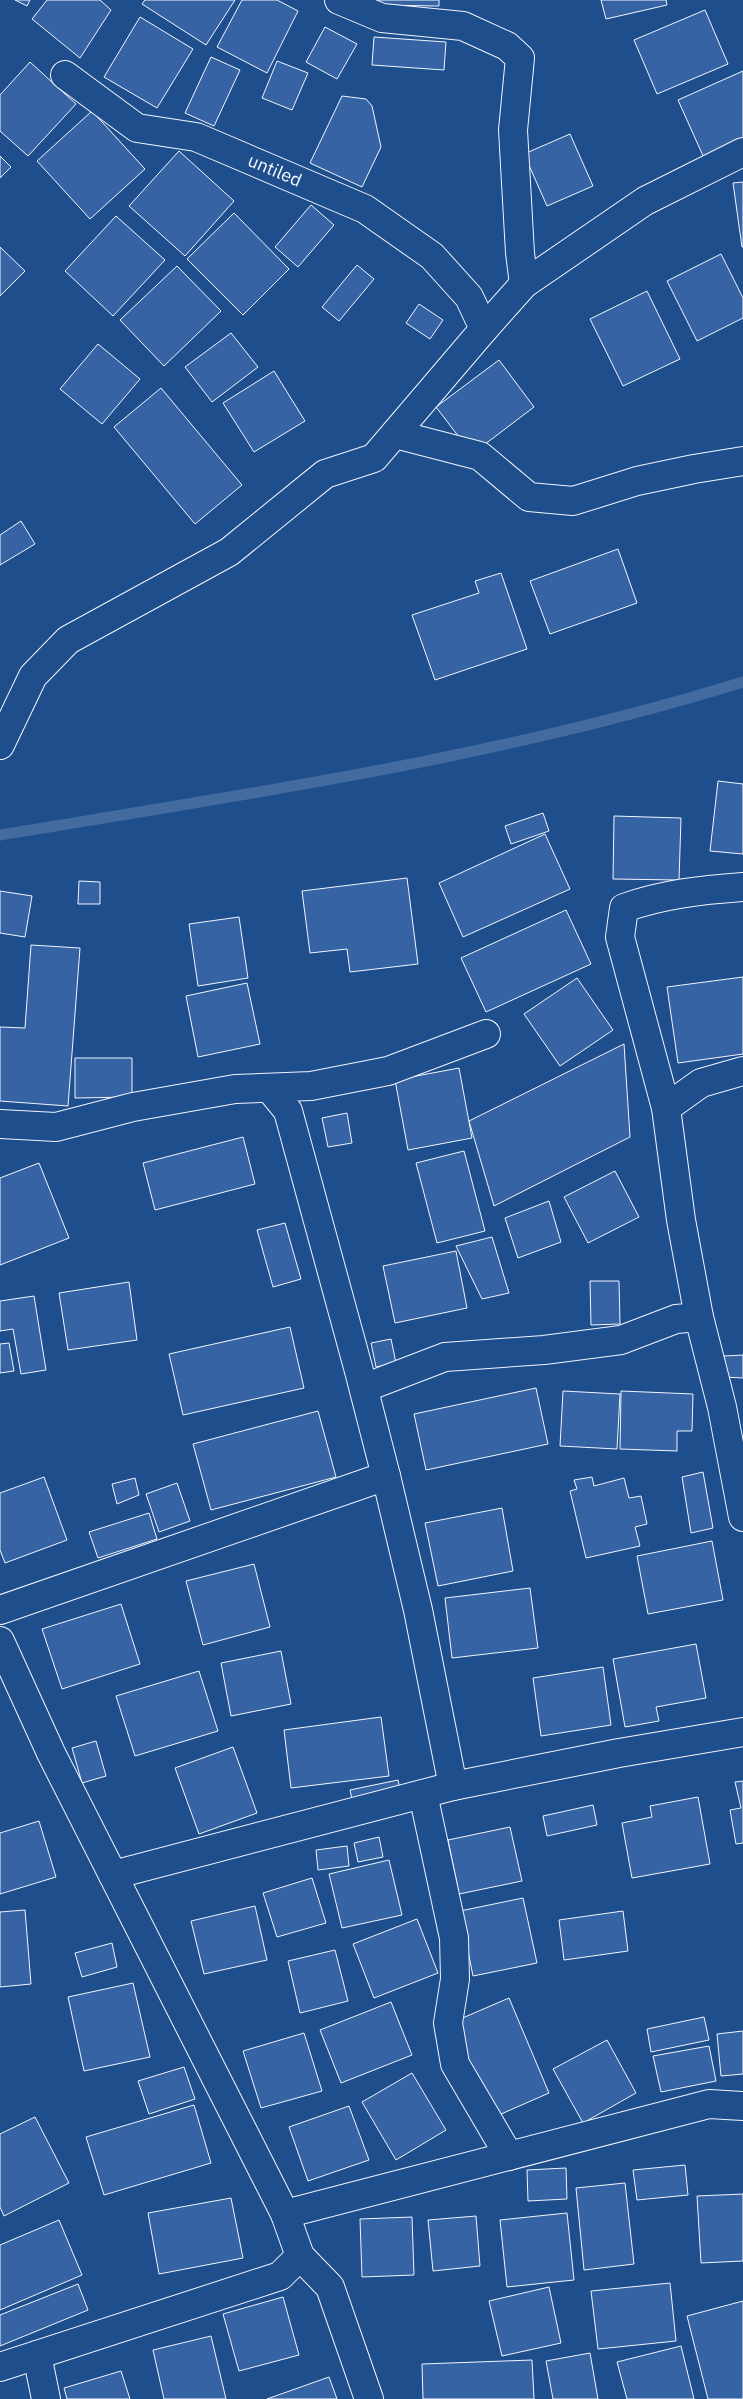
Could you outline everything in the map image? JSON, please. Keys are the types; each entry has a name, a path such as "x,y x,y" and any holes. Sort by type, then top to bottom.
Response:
{"street":[{"path":"339,0 382,18 463,26 507,46 520,58 513,130 520,253 524,284"},
{"name":"untiled","path":"65,75 138,128 196,137 365,208 432,256 469,297 484,329"},
{"path":"0,745 33,676 68,640 229,552 325,474 374,458 524,284 645,202 743,152"},
{"path":"395,434 480,456 529,497 573,501 694,468 743,461"},
{"path":"743,887 696,891 647,900 624,908 620,937 666,1108 681,1220 699,1317 733,1406 743,1517"},
{"path":"0,1124 56,1127 133,1107 235,1089 311,1086 388,1071 486,1034"},
{"path":"666,1108 701,1083 743,1071"},
{"path":"270,1089 288,1111 364,1388 418,1610 453,1786"},
{"path":"364,1388 445,1357 544,1350 621,1340 676,1319 699,1317"},
{"path":"0,1610 386,1476"},
{"path":"0,1641 51,1753 285,2214 300,2256 330,2287 369,2399"},
{"path":"113,1875 453,1786 619,1753 743,1732"},
{"path":"423,1794 454,1938 455,1979 448,2023 455,2064 509,2156"},
{"path":"285,2214 709,2104 743,2106"},
{"path":"0,2367 280,2276 300,2256"},
{"path":"37,2355 46,2399"}],"building":[{"path":"15,0 30,0 27,6"},
{"path":"47,0 100,0 111,10 80,58 32,19"},
{"path":"145,0 235,0 206,45 142,4"},
{"path":"242,0 277,0 298,11 267,73 217,47"},
{"path":"375,0 439,0 439,6 375,5"},
{"path":"601,0 666,0 667,5 606,19"},
{"path":"705,10 728,64 657,94 634,40"},
{"path":"140,17 193,49 157,108 104,77"},
{"path":"325,27 357,44 337,79 306,62"},
{"path":"374,37 446,42 444,70 372,65"},
{"path":"211,57 240,70 214,126 185,113"},
{"path":"277,61 308,73 292,110 262,98"},
{"path":"30,62 76,104 28,156 0,131 0,95"},
{"path":"743,71 743,141 704,158 678,100"},
{"path":"342,96 366,99 372,106 381,147 362,187 310,163"},
{"path":"92,111 145,169 90,219 37,161"},
{"path":"570,134 593,186 547,206 524,154"},
{"path":"179,151 234,201 185,256 129,206"},
{"path":"0,156 11,167 0,178"},
{"path":"743,182 743,247 742,247 733,183"},
{"path":"311,205 334,225 298,267 275,247"},
{"path":"234,213 289,269 243,315 187,259"},
{"path":"116,216 165,260 113,316 65,271"},
{"path":"0,247 25,271 0,296"},
{"path":"721,254 743,298 743,318 697,341 667,281"},
{"path":"357,265 374,279 339,321 322,307"},
{"path":"177,266 221,311 164,366 120,320"},
{"path":"647,291 680,359 623,386 590,319"},
{"path":"419,304 443,320 430,339 406,323"},
{"path":"231,333 258,367 212,402 185,367"},
{"path":"98,344 140,379 102,424 60,389"},
{"path":"499,360 534,407 472,454 436,407"},
{"path":"274,371 305,421 254,452 223,403"},
{"path":"161,388 242,485 195,524 114,427"},
{"path":"21,521 35,544 0,565 0,535"},
{"path":"618,549 637,603 550,634 530,581"},
{"path":"501,573 527,649 435,680 412,615 479,593 475,581"},
{"path":"718,781 743,784 743,854 710,851"},
{"path":"543,813 549,831 511,844 505,826"},
{"path":"614,816 681,818 679,880 613,879"},
{"path":"545,834 570,889 463,937 439,883"},
{"path":"407,878 418,964 350,972 347,949 310,953 302,891"},
{"path":"79,881 100,882 100,904 78,904"},
{"path":"0,891 32,896 25,937 0,933"},
{"path":"566,910 591,964 486,1012 461,958"},
{"path":"239,917 248,978 198,986 189,924"},
{"path":"31,945 80,948 68,1106 0,1101 0,1027 25,1028"},
{"path":"743,977 743,1054 678,1063 667,987"},
{"path":"577,978 613,1030 560,1066 524,1014"},
{"path":"247,983 260,1044 198,1057 186,996"},
{"path":"624,1044 630,1137 494,1206 469,1121"},
{"path":"75,1058 132,1058 132,1097 75,1098"},
{"path":"459,1068 472,1138 408,1150 395,1080"},
{"path":"347,1113 352,1143 328,1147 322,1118"},
{"path":"243,1137 255,1184 155,1210 143,1163"},
{"path":"464,1151 485,1231 437,1243 416,1163"},
{"path":"39,1163 69,1238 0,1265 0,1178"},
{"path":"615,1171 639,1217 588,1243 564,1197"},
{"path":"549,1201 561,1242 518,1258 505,1218"},
{"path":"285,1223 301,1279 273,1287 257,1230"},
{"path":"492,1237 509,1293 482,1299 456,1246"},
{"path":"456,1251 467,1308 395,1323 383,1266"},
{"path":"590,1281 619,1281 620,1324 591,1325"},
{"path":"129,1282 137,1340 68,1350 59,1293"},
{"path":"34,1296 46,1370 21,1374 13,1329 0,1331 0,1301"},
{"path":"290,1327 304,1388 183,1415 169,1354"},
{"path":"391,1339 396,1363 376,1367 371,1343"},
{"path":"9,1343 14,1371 0,1373 0,1344"},
{"path":"743,1355 743,1378 724,1377 724,1356"},
{"path":"536,1388 548,1444 426,1470 414,1414"},
{"path":"563,1391 620,1394 617,1449 560,1446"},
{"path":"621,1391 693,1394 692,1431 677,1431 677,1451 620,1449"},
{"path":"318,1411 336,1477 211,1510 193,1444"},
{"path":"703,1472 713,1528 691,1533 682,1477"},
{"path":"44,1477 67,1540 5,1563 0,1550 0,1493"},
{"path":"592,1477 594,1486 624,1478 629,1498 641,1496 647,1524 635,1527 640,1546 586,1558 570,1491 577,1489 574,1480"},
{"path":"135,1478 139,1495 117,1504 112,1484"},
{"path":"177,1483 190,1521 159,1532 146,1494"},
{"path":"502,1508 513,1571 438,1586 425,1523"},
{"path":"149,1513 157,1539 98,1558 89,1532"},
{"path":"712,1541 723,1600 648,1614 637,1556"},
{"path":"254,1564 270,1627 203,1645 186,1581"},
{"path":"530,1588 538,1648 452,1658 445,1598"},
{"path":"121,1604 140,1664 62,1689 42,1629"},
{"path":"696,1644 706,1698 656,1707 659,1721 625,1727 613,1659"},
{"path":"281,1651 291,1704 231,1716 221,1663"},
{"path":"603,1667 611,1725 541,1736 533,1678"},
{"path":"199,1671 218,1731 135,1756 116,1696"},
{"path":"381,1717 389,1776 291,1788 284,1730"},
{"path":"96,1741 106,1776 82,1783 72,1748"},
{"path":"233,1747 257,1813 199,1834 175,1768"},
{"path":"398,1780 402,1798 354,1808 350,1790"},
{"path":"743,1781 743,1843 736,1844 730,1810 741,1808 735,1782"},
{"path":"698,1797 710,1864 632,1878 622,1823 652,1817 650,1806"},
{"path":"593,1805 597,1825 547,1836 543,1816"},
{"path":"39,1821 56,1877 0,1894 0,1833"},
{"path":"510,1827 522,1881 459,1894 448,1840"},
{"path":"379,1837 383,1857 358,1862 354,1843"},
{"path":"347,1846 349,1866 318,1870 316,1850"},
{"path":"389,1860 402,1915 342,1928 329,1874"},
{"path":"312,1878 326,1923 277,1937 263,1893"},
{"path":"523,1898 537,1963 473,1976 460,1911"},
{"path":"255,1906 267,1960 204,1974 191,1921"},
{"path":"25,1910 31,1984 0,1987 0,1912"},
{"path":"623,1911 628,1951 564,1960 559,1920"},
{"path":"417,1919 438,1973 374,1998 353,1944"},
{"path":"112,1943 117,1967 82,1977 75,1953"},
{"path":"335,1950 348,2001 300,2013 288,1961"},
{"path":"133,1983 150,2057 84,2071 68,1997"},
{"path":"509,1998 549,2093 492,2118 451,2023"},
{"path":"391,2002 412,2055 341,2083 320,2030"},
{"path":"704,2017 709,2040 651,2052 647,2029"},
{"path":"743,2031 743,2074 721,2076 717,2034"},
{"path":"304,2033 322,2091 261,2108 243,2051"},
{"path":"607,2040 636,2093 583,2123 553,2069"},
{"path":"709,2046 716,2081 661,2092 653,2056"},
{"path":"184,2067 195,2099 149,2114 138,2081"},
{"path":"412,2073 446,2130 396,2160 362,2102"},
{"path":"194,2105 211,2163 104,2195 86,2137"},
{"path":"349,2106 369,2160 308,2181 289,2127"},
{"path":"35,2117 69,2183 4,2216 0,2207 0,2134"},
{"path":"685,2165 688,2195 637,2200 633,2170"},
{"path":"566,2168 567,2199 528,2201 527,2170"},
{"path":"625,2183 634,2264 584,2270 576,2188"},
{"path":"743,2194 743,2261 701,2263 697,2196"},
{"path":"231,2198 243,2258 159,2274 148,2213"},
{"path":"567,2213 574,2280 507,2287 500,2220"},
{"path":"476,2216 480,2266 433,2271 428,2220"},
{"path":"412,2217 414,2275 362,2277 360,2219"},
{"path":"59,2220 82,2275 0,2310 0,2245"},
{"path":"670,2283 676,2341 598,2349 591,2291"},
{"path":"78,2284 88,2310 0,2346 0,2315"},
{"path":"549,2287 561,2343 502,2356 489,2301"},
{"path":"283,2297 299,2355 239,2371 223,2314"},
{"path":"743,2301 743,2399 708,2399 687,2316"},
{"path":"211,2336 226,2399 164,2399 153,2350"},
{"path":"681,2346 694,2399 627,2399 617,2362"},
{"path":"590,2353 598,2399 553,2399 546,2361"},
{"path":"532,2360 534,2399 423,2399 422,2364"},
{"path":"121,2371 130,2399 67,2399 64,2388"},
{"path":"329,2377 337,2399 267,2399"}],"waterway":[{"path":"0,835 281,788 467,753 560,732 743,682"}]}
